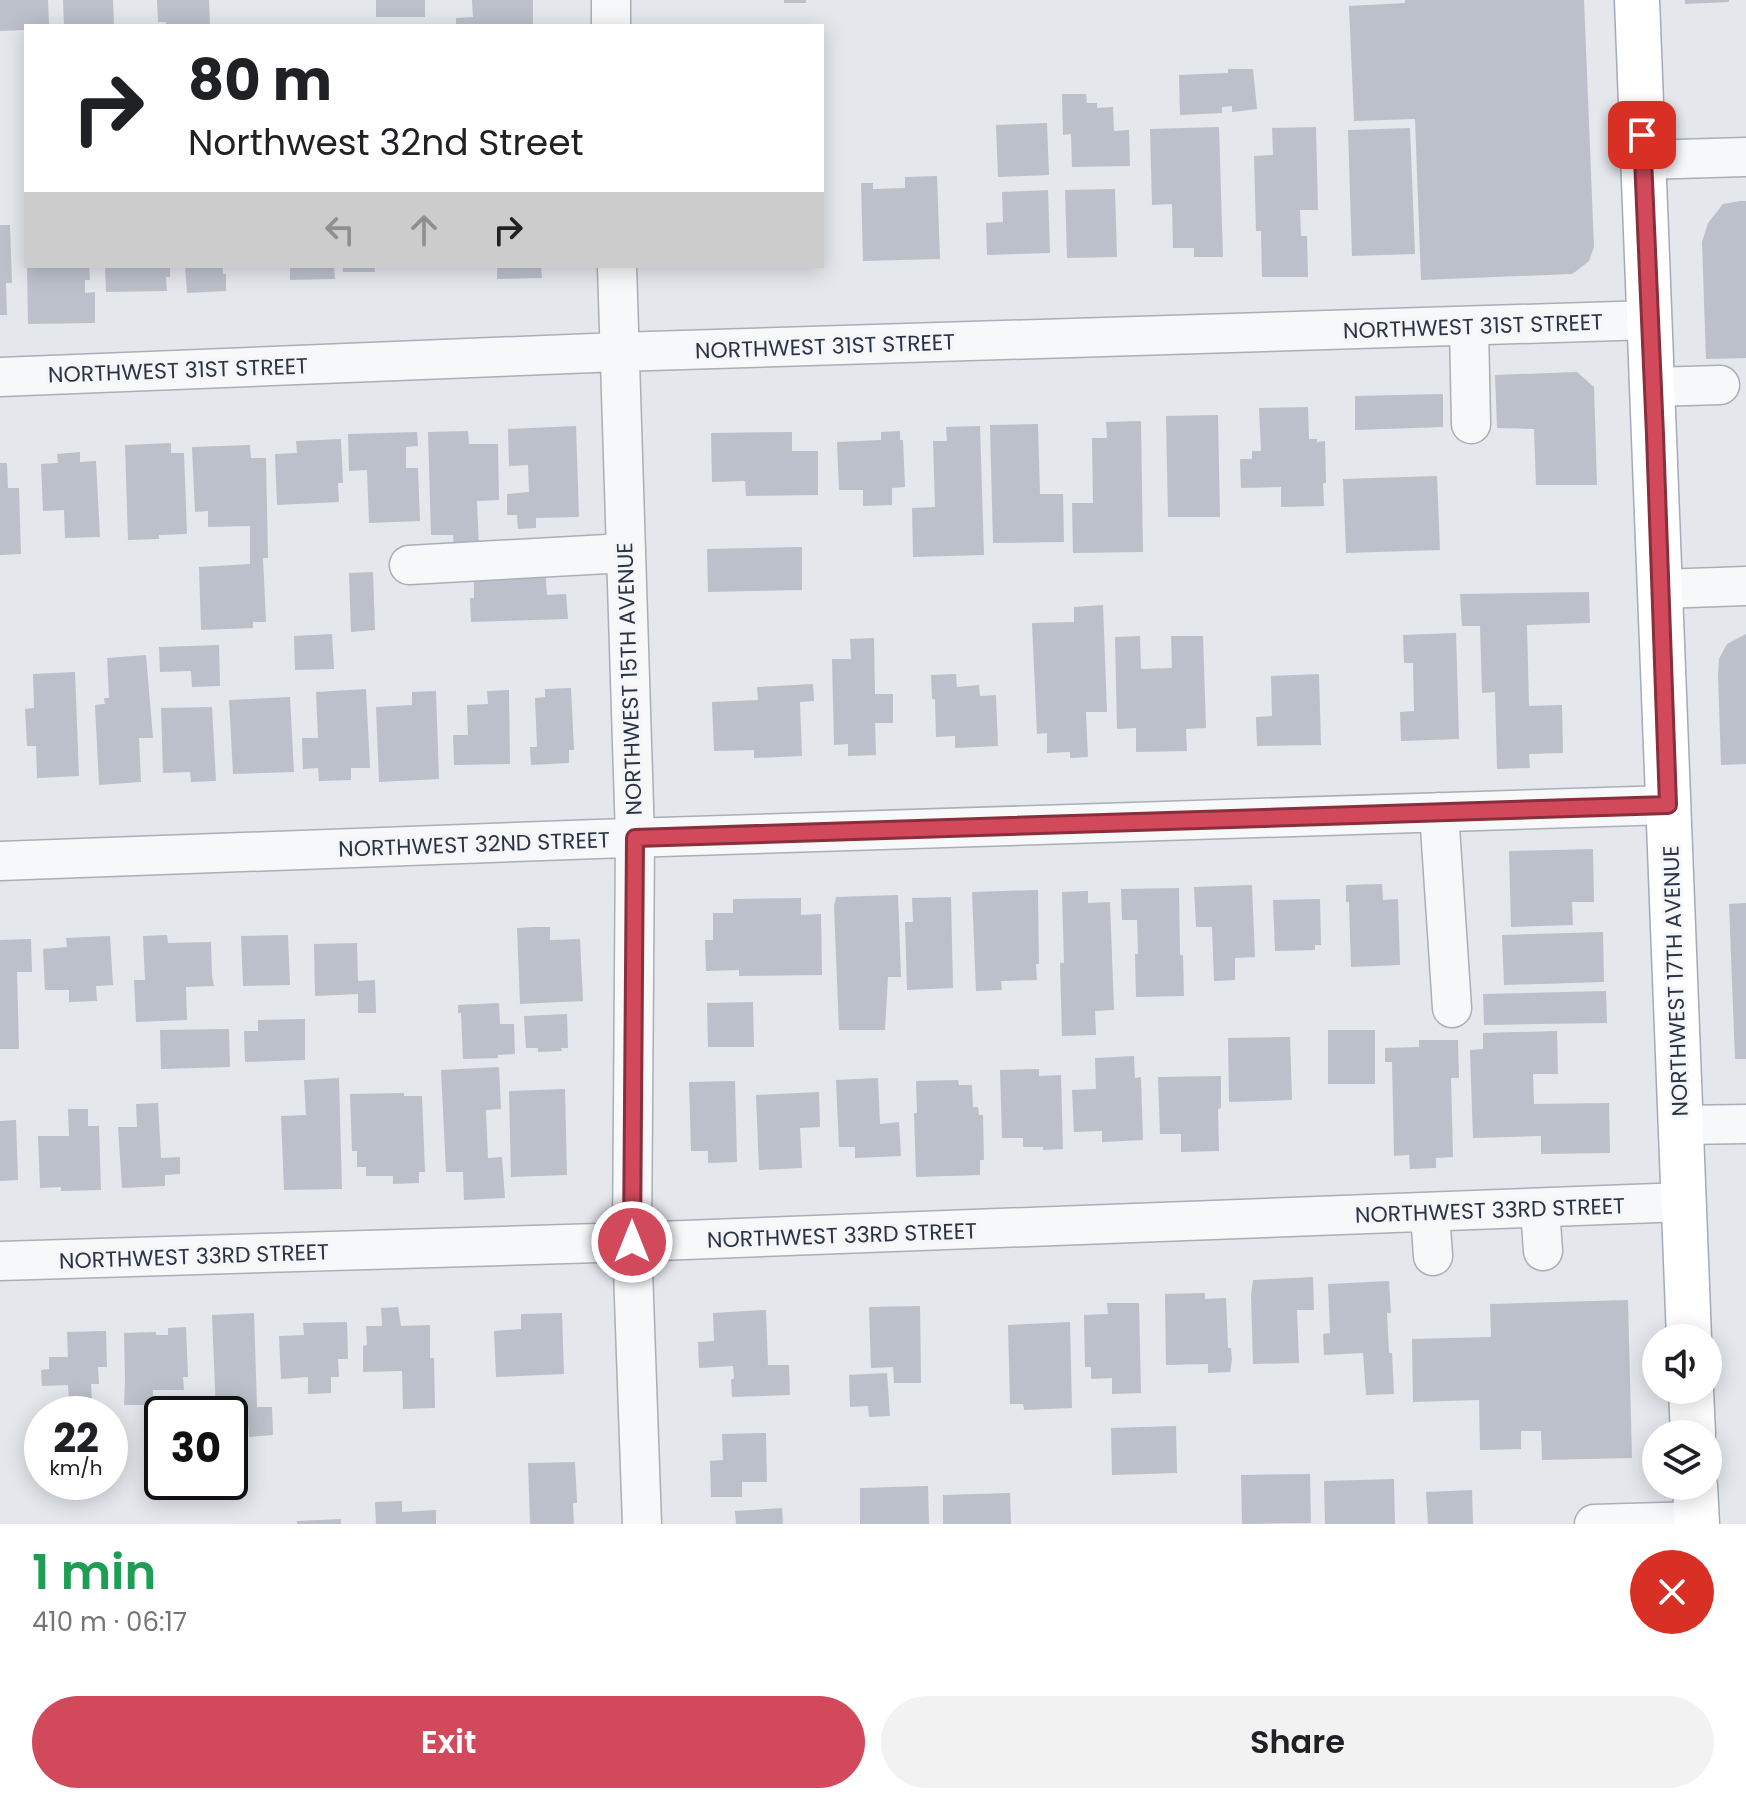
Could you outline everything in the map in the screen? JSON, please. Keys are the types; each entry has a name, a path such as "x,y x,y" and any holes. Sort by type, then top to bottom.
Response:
{"main road":[{"name":"NORTHWEST 17TH AVENUE","path":"1637,0 1688,1324"}],"street":[{"path":"611,0 611,24"},
{"path":"1643,160 1746,157"},
{"name":"NORTHWEST 15TH AVENUE","path":"617,268 635,838 632,1242 642,1524"},
{"name":"NORTHWEST 31ST STREET","path":"0,377 618,352 1650,320"},
{"path":"1469,327 1471,424"},
{"path":"1653,387 1720,385"},
{"path":"409,565 625,553"},
{"path":"1661,589 1746,586"},
{"name":"NORTHWEST 32ND STREET","path":"0,861 1668,805"},
{"path":"1439,812 1452,1008"},
{"path":"1681,1125 1746,1124"},
{"name":"NORTHWEST 33RD STREET","path":"0,1261 632,1242 1684,1202"},
{"path":"1540,1208 1543,1251"},
{"path":"1430,1213 1433,1256"},
{"path":"1594,1524 1696,1510"}],"building":[{"path":"0,0 48,0 49,24 24,24 24,30 0,31"},
{"path":"63,0 113,0 114,24 64,24"},
{"path":"157,0 209,0 210,24 158,22"},
{"path":"376,0 425,0 425,17 376,17"},
{"path":"472,0 533,0 533,24 456,24 456,18 473,17"},
{"path":"784,0 806,0 806,3 784,3"},
{"path":"1405,0 1584,0 1594,247 1589,261 1572,274 1421,280 1415,119 1354,121 1349,6 1405,3"},
{"path":"1685,0 1729,0 1729,2 1685,4"},
{"path":"1228,69 1253,69 1257,109 1232,112 1232,106 1222,107 1222,113 1180,115 1179,75 1228,73"},
{"path":"1062,94 1086,94 1087,103 1097,103 1097,108 1113,107 1114,131 1129,130 1130,166 1072,167 1071,134 1063,135"},
{"path":"1047,123 1049,175 998,177 996,125"},
{"path":"1219,127 1223,257 1194,257 1194,248 1173,248 1172,204 1152,205 1150,129"},
{"path":"1316,127 1318,210 1300,210 1301,236 1307,236 1308,277 1262,277 1261,231 1256,231 1254,156 1273,155 1272,128"},
{"path":"1410,128 1415,254 1352,256 1348,130"},
{"path":"937,176 940,259 863,261 861,183 873,183 873,189 905,188 905,177"},
{"path":"1115,189 1117,257 1067,258 1065,190"},
{"path":"1048,190 1050,253 987,255 986,223 1003,222 1002,192"},
{"path":"1746,201 1746,358 1706,359 1702,242 1708,223 1723,204"},
{"path":"0,225 10,225 12,283 6,283 7,315 0,315"},
{"path":"27,268 89,268 90,280 85,280 85,293 95,292 95,323 28,324"},
{"path":"105,268 170,268 170,277 166,277 167,291 106,292"},
{"path":"185,268 223,268 226,291 187,293"},
{"path":"290,268 334,268 335,279 290,280"},
{"path":"343,268 375,268 375,272 343,272"},
{"path":"497,268 541,268 542,278 497,279"},
{"path":"1577,372 1594,387 1597,485 1536,485 1534,429 1497,428 1495,375"},
{"path":"1443,394 1443,427 1355,430 1355,396"},
{"path":"1308,407 1309,439 1325,441 1324,506 1281,507 1281,487 1241,488 1240,459 1252,459 1252,451 1261,451 1259,408"},
{"path":"1218,415 1220,517 1168,517 1166,416"},
{"path":"1141,421 1143,552 1073,553 1072,503 1093,503 1092,438 1107,438 1106,422"},
{"path":"1038,424 1040,494 1063,494 1064,542 993,543 990,425"},
{"path":"576,426 579,517 536,518 536,528 518,529 517,515 507,515 507,494 529,492 528,465 509,466 508,429"},
{"path":"980,426 984,555 913,557 912,508 935,507 933,441 947,441 946,427"},
{"path":"468,431 469,444 498,444 499,500 477,501 479,550 454,550 453,535 431,535 428,432"},
{"path":"900,431 905,487 892,488 892,505 863,506 863,490 839,490 837,442 881,440 881,432"},
{"path":"417,432 418,446 406,447 406,468 418,468 420,521 369,523 367,470 349,471 348,434"},
{"path":"792,432 792,451 818,451 818,495 746,496 745,481 712,482 711,433"},
{"path":"341,439 343,483 338,483 339,502 277,505 275,454 297,453 296,441"},
{"path":"171,443 171,453 184,453 187,534 128,540 125,445"},
{"path":"250,445 251,458 266,458 268,558 263,558 266,622 253,622 253,628 201,630 199,567 250,564 250,526 208,527 208,511 195,512 192,447"},
{"path":"80,452 80,462 96,461 100,537 65,538 64,510 43,511 41,464 58,463 57,454"},
{"path":"0,463 7,463 8,488 19,488 21,554 0,555"},
{"path":"1437,476 1440,550 1346,553 1343,479"},
{"path":"802,547 802,590 708,592 707,549"},
{"path":"545,565 547,595 566,594 568,619 471,622 470,598 474,598 474,571"},
{"path":"373,572 375,630 351,632 349,573"},
{"path":"1589,592 1590,623 1527,625 1529,706 1562,705 1563,753 1529,754 1530,768 1497,769 1495,692 1482,693 1480,626 1462,626 1460,594"},
{"path":"1103,605 1107,712 1086,712 1088,757 1070,758 1070,752 1047,753 1047,733 1037,734 1032,623 1074,622 1074,607"},
{"path":"1456,633 1459,739 1401,741 1400,712 1414,711 1413,663 1404,663 1403,635"},
{"path":"332,634 334,669 295,670 294,636"},
{"path":"1746,634 1746,764 1721,765 1719,659 1727,644"},
{"path":"1140,636 1141,669 1172,668 1171,636 1203,636 1206,728 1186,729 1187,751 1136,752 1136,728 1117,729 1115,637"},
{"path":"874,638 875,694 893,694 893,723 875,723 876,755 848,756 848,744 834,745 832,659 851,659 850,639"},
{"path":"219,645 220,686 192,687 191,671 160,672 159,647"},
{"path":"146,655 153,738 139,738 141,782 99,785 95,705 105,704 104,698 109,698 107,658"},
{"path":"75,672 79,776 37,778 36,746 27,746 25,709 34,708 33,674"},
{"path":"956,674 957,687 979,685 980,696 996,695 998,746 955,748 955,736 936,737 931,675"},
{"path":"1319,674 1321,745 1257,746 1256,717 1272,716 1271,676"},
{"path":"813,684 814,701 800,702 802,756 754,758 754,750 714,751 712,702 758,700 757,687"},
{"path":"571,688 574,750 569,750 569,763 531,765 530,747 537,747 535,698 545,697 545,689"},
{"path":"366,689 370,768 351,768 351,780 319,781 318,768 303,769 302,738 318,738 316,692"},
{"path":"509,690 510,764 454,765 453,735 468,735 467,705 488,704 487,691"},
{"path":"436,691 439,779 379,782 376,707 412,705 412,692"},
{"path":"290,697 294,772 233,774 229,700"},
{"path":"212,707 216,781 191,782 190,772 163,773 161,708"},
{"path":"1593,849 1594,902 1572,902 1573,925 1511,927 1509,851"},
{"path":"1382,884 1383,900 1398,899 1400,965 1351,967 1346,885"},
{"path":"1252,885 1255,957 1235,958 1235,980 1214,981 1212,927 1196,927 1194,887"},
{"path":"1179,888 1184,996 1136,997 1137,920 1122,920 1121,889"},
{"path":"1038,890 1037,980 1001,981 1002,990 976,991 972,892"},
{"path":"1088,891 1088,903 1110,902 1114,1010 1095,1011 1096,1035 1062,1036 1062,892"},
{"path":"898,895 901,977 888,977 885,1030 839,1030 836,897"},
{"path":"951,897 953,988 907,990 905,922 913,922 912,898"},
{"path":"801,898 801,915 821,914 822,975 739,976 739,970 706,971 705,940 713,940 713,913 733,913 733,899"},
{"path":"1320,899 1321,945 1315,945 1315,950 1275,951 1273,900"},
{"path":"1746,903 1746,1059 1735,1059 1729,904"},
{"path":"550,927 550,940 580,939 583,1001 520,1004 517,928"},
{"path":"1603,932 1604,982 1504,985 1502,935"},
{"path":"167,935 168,943 211,942 214,986 186,987 187,1020 136,1022 134,980 145,980 143,936"},
{"path":"288,935 290,985 243,986 241,936"},
{"path":"110,936 113,985 96,986 97,1001 69,1002 69,990 45,990 43,949 67,947 66,938"},
{"path":"31,939 32,972 17,972 19,1049 0,1049 0,940"},
{"path":"357,943 358,981 375,980 376,1013 358,1013 358,994 315,996 314,944"},
{"path":"1606,991 1607,1023 1484,1025 1483,994"},
{"path":"753,1002 754,1047 708,1047 707,1003"},
{"path":"499,1003 500,1024 514,1024 515,1054 463,1059 458,1005"},
{"path":"567,1014 568,1048 538,1052 538,1048 526,1048 524,1016"},
{"path":"305,1019 305,1060 245,1062 244,1031 258,1031 258,1020"},
{"path":"229,1029 230,1067 161,1069 160,1030"},
{"path":"1328,1030 1375,1030 1375,1084 1328,1084"},
{"path":"1557,1031 1558,1074 1533,1074 1534,1104 1609,1103 1610,1153 1541,1154 1541,1136 1473,1138 1470,1050 1483,1049 1483,1033"},
{"path":"1290,1037 1292,1100 1229,1102 1228,1038"},
{"path":"1419,1040 1458,1040 1459,1078 1451,1078 1453,1157 1436,1158 1436,1168 1410,1169 1409,1155 1394,1156 1392,1062 1385,1062 1385,1048 1419,1047"},
{"path":"1134,1056 1135,1078 1141,1077 1143,1140 1102,1142 1102,1131 1074,1132 1072,1090 1096,1089 1095,1058"},
{"path":"499,1067 501,1109 486,1110 488,1158 502,1157 505,1198 464,1200 463,1172 446,1172 441,1070"},
{"path":"1039,1069 1039,1076 1061,1075 1063,1149 1023,1147 1023,1138 1002,1138 1000,1070"},
{"path":"1221,1076 1219,1151 1181,1152 1181,1134 1160,1134 1158,1077"},
{"path":"339,1078 342,1189 284,1190 281,1116 306,1115 304,1080"},
{"path":"878,1078 880,1124 899,1122 901,1156 855,1158 855,1147 839,1147 836,1080"},
{"path":"958,1080 959,1085 972,1085 973,1107 978,1107 979,1115 983,1115 984,1160 980,1160 980,1175 916,1177 916,1081"},
{"path":"735,1081 737,1162 708,1163 708,1151 691,1151 689,1082"},
{"path":"565,1089 567,1175 511,1177 509,1091"},
{"path":"819,1092 820,1127 800,1128 802,1168 759,1170 756,1095"},
{"path":"404,1093 404,1096 422,1096 425,1172 419,1172 419,1183 393,1184 393,1176 366,1176 366,1167 357,1167 357,1151 352,1151 350,1094"},
{"path":"158,1103 161,1158 180,1157 180,1174 165,1175 165,1186 122,1188 118,1127 137,1127 136,1104"},
{"path":"68,1109 88,1109 88,1126 99,1126 101,1190 40,1188 38,1136 69,1136"},
{"path":"16,1120 18,1180 0,1181 0,1121"},
{"path":"1313,1277 1314,1310 1297,1310 1299,1363 1253,1364 1253,1280"},
{"path":"1389,1281 1391,1313 1387,1313 1394,1394 1366,1395 1363,1353 1324,1355 1323,1334 1330,1333 1328,1284"},
{"path":"1205,1293 1205,1299 1226,1298 1228,1348 1231,1348 1232,1360 1230,1372 1208,1373 1208,1364 1166,1365 1165,1294"},
{"path":"1628,1300 1632,1458 1542,1460 1541,1431 1521,1431 1521,1449 1480,1450 1479,1400 1413,1402 1412,1339 1491,1337 1490,1304"},
{"path":"1107,1303 1139,1303 1141,1393 1112,1394 1112,1378 1091,1379 1091,1367 1085,1367 1084,1315 1108,1314"},
{"path":"920,1306 921,1383 894,1383 893,1367 871,1368 869,1307"},
{"path":"398,1307 401,1326 430,1325 435,1408 403,1409 402,1371 363,1372 366,1326 382,1326 381,1308"},
{"path":"766,1310 768,1365 789,1365 790,1395 732,1397 733,1366 699,1368 698,1342 714,1341 713,1313"},
{"path":"254,1313 257,1407 272,1407 273,1435 249,1437 248,1396 215,1396 212,1315"},
{"path":"562,1313 564,1374 496,1377 494,1331 521,1329 521,1314"},
{"path":"347,1322 348,1359 338,1359 339,1377 331,1377 331,1393 308,1394 308,1377 281,1379 279,1336 304,1335 303,1323"},
{"path":"1070,1322 1072,1408 1024,1410 1023,1404 1010,1404 1008,1325"},
{"path":"186,1327 188,1377 183,1377 184,1390 153,1390 153,1396 144,1396 144,1405 128,1405 128,1396 124,1396 124,1333 156,1332 156,1335 168,1335 168,1328"},
{"path":"106,1331 107,1367 98,1367 99,1384 91,1384 92,1396 69,1396 68,1385 42,1386 41,1370 49,1369 49,1357 68,1357 67,1332"},
{"path":"887,1373 890,1416 869,1417 868,1406 850,1407 849,1375"},
{"path":"1176,1426 1177,1473 1112,1475 1111,1428"},
{"path":"766,1433 767,1482 742,1482 742,1497 711,1497 710,1461 723,1460 722,1434"},
{"path":"575,1462 577,1503 573,1503 574,1524 530,1524 528,1463"},
{"path":"1310,1474 1311,1523 1242,1524 1241,1475"},
{"path":"1394,1479 1395,1524 1325,1524 1324,1481"},
{"path":"928,1486 929,1524 860,1524 860,1488"},
{"path":"1472,1490 1473,1524 1428,1524 1426,1492"},
{"path":"1010,1493 1011,1524 943,1524 943,1495"},
{"path":"402,1501 402,1512 436,1510 436,1524 376,1524 375,1502"},
{"path":"782,1508 783,1524 736,1524 735,1511"},
{"path":"341,1519 341,1524 297,1524 297,1521"}],"route":[{"path":"632,1242 635,838 1668,805 1642,135"}]}
